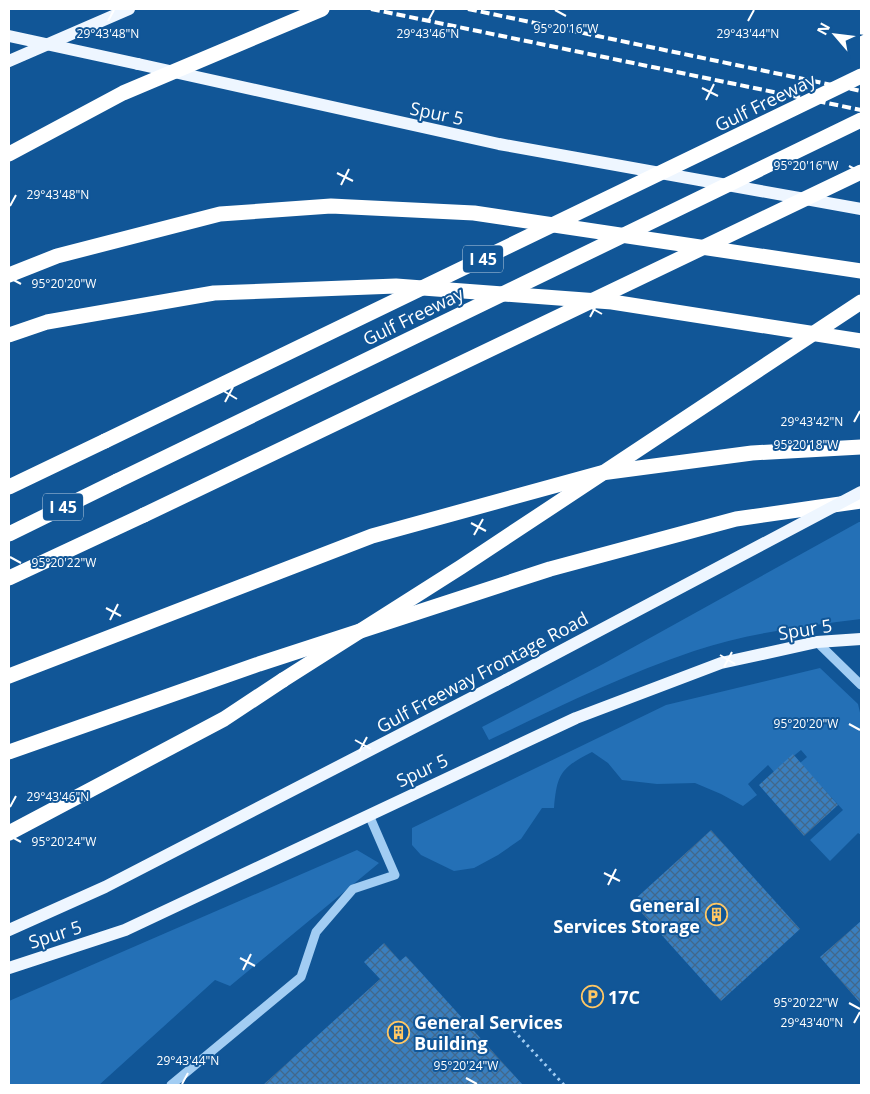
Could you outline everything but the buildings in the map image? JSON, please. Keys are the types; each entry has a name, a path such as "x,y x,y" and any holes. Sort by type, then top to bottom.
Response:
{"highway":[{"path":"9,154 123,93 322,9"},
{"name":"Gulf Freeway","path":"9,487 861,76"},
{"name":"Gulf Freeway","path":"9,534 861,120"},
{"name":"I 45","path":"9,578 144,516 861,172"},
{"path":"9,275 57,256 220,214 332,206 474,213 861,271"},
{"path":"9,335 47,322 214,293 396,286 612,302 861,341"},
{"path":"9,833 224,718 461,567 861,302"},
{"path":"9,676 372,536 601,473 752,453 861,447"},
{"path":"9,752 259,664 550,569 736,519 861,502"}],"main road":[{"path":"9,61 129,9"},
{"name":"Spur 5","path":"9,36 499,144 861,209"},
{"name":"Gulf Freeway Frontage Road","path":"9,930 105,887 506,680 861,492"},
{"name":"Spur 5","path":"9,968 125,930 576,718 721,663 817,642 861,639"}],"lane":[{"path":"817,642 861,685"},
{"path":"171,1085 301,977 316,932 352,890 395,875 369,814"}],"path":[{"path":"505,1021 564,1085"}],"shaded area":[{"path":"861,522 861,619 798,627 735,639 694,651 616,681 489,740 482,727 603,664"},
{"path":"820,668 858,704 861,717 861,835 858,833 830,861 810,840 843,810 800,763 807,757 801,750 774,772 768,765 748,784 757,795 743,806 695,783 657,784 622,780 608,763 592,752 573,763 562,773 557,787 554,808 542,808 521,839 498,855 474,868 454,871 421,855 412,845 412,828 666,705"},
{"path":"357,850 379,863 230,986 215,980 99,1085 9,1085 9,1001"}],"railway":[{"path":"371,9 861,110"},
{"path":"468,9 861,91"}],"place":[{"name":"General Services Storage","path":"716,915"},
{"name":"17C","path":"592,997"},
{"name":"General Services Building","path":"398,1032"}]}
